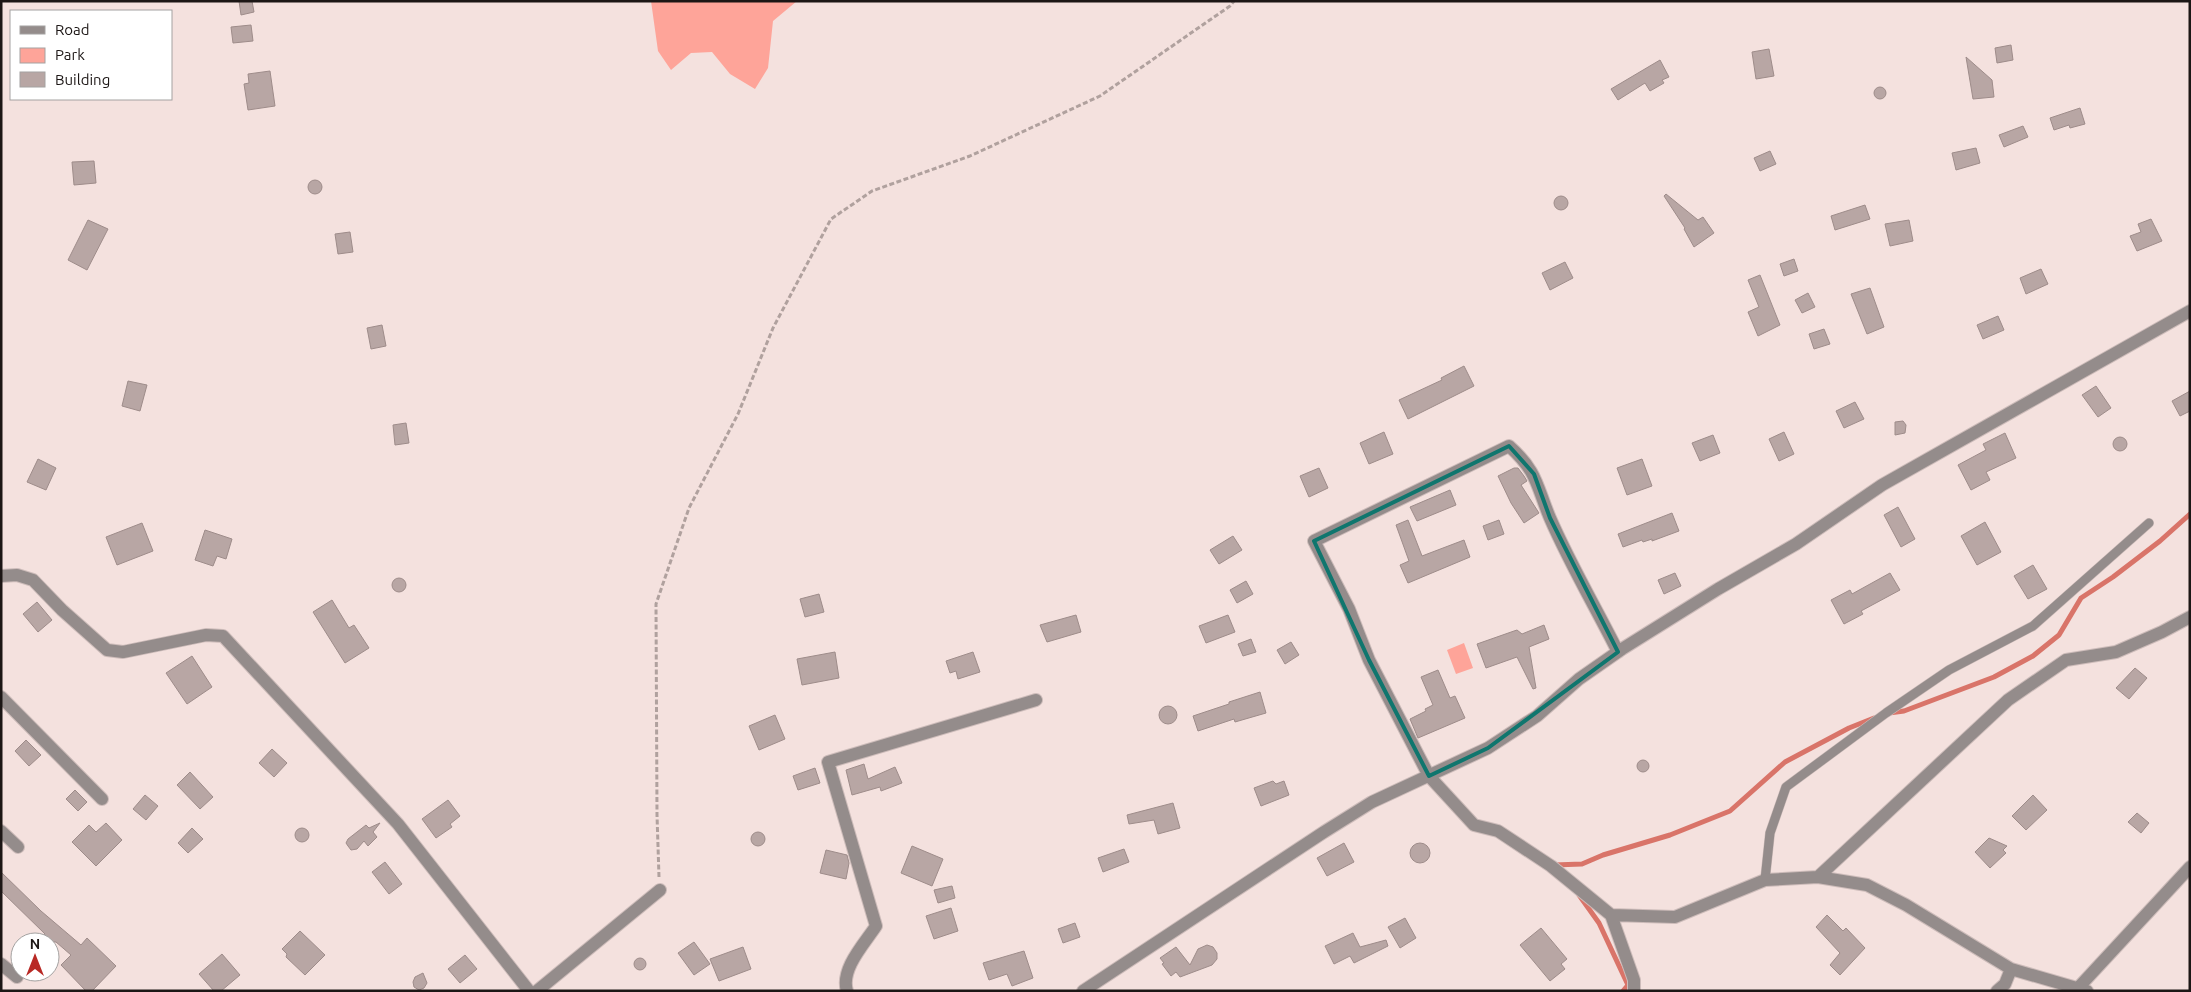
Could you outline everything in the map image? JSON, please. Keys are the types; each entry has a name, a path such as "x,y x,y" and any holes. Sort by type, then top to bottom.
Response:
{"street":[{"path":"1083,991 1324,832 1378,799 1488,748 1537,716 1579,679 1618,652 1718,589 1796,544 1882,484 2190,311"},
{"path":"1618,652 1550,518 1534,474 1525,460 1509,446 1314,541 1349,609 1369,660 1429,776 1474,825 1498,831 1551,866 1611,915 1634,980 1634,991"},
{"path":"1,576 17,575 33,580 62,610 106,650 123,652 206,635 222,636 398,824 530,991"},
{"path":"1818,877 2008,700 2066,660 2116,652 2162,632 2190,617"},
{"path":"1,697 102,799"},
{"path":"847,991 848,970 876,926 828,762 1036,700"},
{"path":"1,831 18,847"},
{"path":"1611,915 1675,917 1765,880 1818,877 1866,885 1906,905 2011,969 2083,989 2190,867"},
{"path":"537,991 660,890"},
{"path":"1997,991 2004,984 2011,969"}],"lane":[{"path":"1765,880 1770,833 1786,787 1886,713 1949,670 2033,626 2150,523"}],"path":[{"path":"660,890 657,815 656,604 689,508 738,414 773,328 831,219 872,191 970,156 1100,96 1230,6 1234,1"}],"highlighted area":[{"path":"1509,446 1534,474 1550,518 1618,652 1488,748 1429,776 1369,660 1314,541"}],"green space":[{"path":"651,1 797,1 773,21 768,68 755,89 730,74 712,52 691,53 671,70 658,51"},
{"path":"1464,643 1473,668 1456,674 1447,650"}],"building":[{"path":"239,1 252,1 254,12 241,15"},
{"path":"251,25 253,41 233,43 231,27"},
{"path":"2011,45 2013,60 1997,63 1995,48"},
{"path":"1769,49 1774,76 1756,79 1752,52"},
{"path":"1966,57 1992,80 1994,97 1973,99"},
{"path":"1660,60 1669,77 1662,80 1664,83 1650,91 1645,83 1618,100 1611,89"},
{"path":"270,71 275,106 248,110 244,84 249,83 248,74"},
{"path":"1882,87 1885,88 1885,98 1878,99 1875,98 1874,91 1875,88"},
{"path":"2080,108 2085,124 2070,128 2069,125 2054,130 2050,118"},
{"path":"2023,126 2028,137 2004,147 1999,135"},
{"path":"1976,148 1980,163 1956,170 1952,153"},
{"path":"1770,151 1776,164 1760,171 1754,158"},
{"path":"94,161 96,183 74,185 72,162"},
{"path":"312,180 318,180 322,187 318,194 312,194 308,190 308,184"},
{"path":"1666,194 1698,220 1703,217 1714,233 1694,247 1685,228 1664,196"},
{"path":"1561,196 1566,198 1568,203 1566,208 1561,210 1556,208 1554,203 1556,198"},
{"path":"1865,205 1870,219 1835,230 1831,216"},
{"path":"2151,219 2162,241 2137,251 2130,236 2141,232 2138,224"},
{"path":"88,220 108,229 87,270 68,260"},
{"path":"1909,220 1913,241 1890,246 1885,224"},
{"path":"350,232 353,252 338,254 335,234"},
{"path":"1794,259 1798,271 1784,276 1780,264"},
{"path":"1565,262 1573,278 1550,290 1542,273"},
{"path":"2041,269 2048,284 2026,294 2020,278"},
{"path":"1760,275 1780,325 1758,336 1748,312 1759,307 1748,280"},
{"path":"1870,288 1884,327 1867,334 1851,294"},
{"path":"1808,293 1815,307 1802,313 1795,300"},
{"path":"1998,316 2004,330 1983,339 1977,325"},
{"path":"382,325 386,346 371,349 367,328"},
{"path":"1824,329 1830,344 1814,349 1809,334"},
{"path":"1464,366 1474,386 1408,419 1399,400 1442,380 1441,378"},
{"path":"128,381 147,385 140,411 122,406"},
{"path":"2096,386 2111,408 2098,417 2082,395"},
{"path":"2190,391 2190,411 2180,416 2172,401"},
{"path":"1855,402 1864,419 1844,428 1836,411"},
{"path":"1903,421 1906,425 1905,433 1895,435 1895,422"},
{"path":"406,423 409,443 395,445 393,425"},
{"path":"1384,432 1393,454 1369,464 1360,443"},
{"path":"1784,432 1794,454 1779,461 1769,439"},
{"path":"2005,433 2016,458 1986,472 1990,480 1971,490 1958,465 1986,450 1983,444"},
{"path":"1713,435 1720,453 1700,461 1692,443"},
{"path":"2120,437 2125,439 2127,444 2125,449 2120,451 2115,449 2113,444 2115,439"},
{"path":"38,459 56,468 46,490 27,482"},
{"path":"1642,459 1652,486 1627,495 1617,468"},
{"path":"1319,468 1328,488 1309,497 1300,476"},
{"path":"1518,468 1527,481 1521,485 1539,513 1524,523 1511,503 1498,476"},
{"path":"1450,490 1456,505 1417,521 1410,507"},
{"path":"1898,507 1915,539 1901,547 1884,515"},
{"path":"1672,513 1679,531 1652,541 1652,539 1643,542 1642,540 1623,547 1618,534"},
{"path":"1408,520 1422,556 1464,540 1470,557 1408,583 1400,565 1409,561 1396,525"},
{"path":"1499,520 1504,534 1488,540 1483,526"},
{"path":"1985,522 2001,552 1977,565 1961,536"},
{"path":"142,523 153,551 117,565 106,537"},
{"path":"205,530 232,539 226,559 217,556 213,566 195,560"},
{"path":"1233,536 1242,550 1219,564 1210,550"},
{"path":"2033,565 2047,589 2028,599 2014,576"},
{"path":"1675,573 1681,586 1664,594 1658,580"},
{"path":"1890,573 1900,590 1861,611 1863,614 1844,624 1831,600 1850,590 1852,594"},
{"path":"396,578 402,578 406,585 402,592 396,592 392,588 392,582"},
{"path":"1246,581 1253,594 1237,603 1230,590"},
{"path":"819,594 824,612 805,617 800,599"},
{"path":"332,600 349,628 354,625 369,648 345,663 313,612"},
{"path":"37,602 52,620 38,632 23,614"},
{"path":"1076,615 1081,632 1047,642 1040,625"},
{"path":"1228,615 1235,632 1206,643 1199,626"},
{"path":"1544,625 1549,639 1529,647 1536,688 1533,689 1517,657 1486,668 1477,644 1517,630 1522,634"},
{"path":"1251,639 1256,652 1243,656 1238,644"},
{"path":"1291,642 1299,655 1285,664 1277,650"},
{"path":"835,652 839,678 802,685 797,659"},
{"path":"973,652 980,672 958,679 956,671 950,673 946,661"},
{"path":"192,656 212,687 187,704 166,673"},
{"path":"2135,668 2147,678 2129,699 2116,688"},
{"path":"1438,670 1450,698 1455,696 1465,718 1418,738 1410,719 1433,705 1421,677"},
{"path":"1260,692 1266,713 1235,722 1234,719 1198,731 1193,716"},
{"path":"1168,706 1176,711 1177,715 1172,723 1168,724 1160,719 1159,715 1164,707"},
{"path":"775,715 785,739 759,750 749,726"},
{"path":"26,740 41,755 29,766 15,751"},
{"path":"272,749 287,763 274,777 259,763"},
{"path":"1645,760 1648,761 1648,771 1641,772 1638,771 1637,764 1638,761"},
{"path":"864,764 868,779 895,767 902,783 881,791 880,787 852,795 846,770"},
{"path":"815,768 820,783 798,790 793,776"},
{"path":"190,772 213,797 200,809 177,785"},
{"path":"1273,781 1276,784 1284,781 1289,795 1261,806 1254,788"},
{"path":"75,790 87,802 78,811 66,799"},
{"path":"145,795 158,806 146,820 133,809"},
{"path":"2033,795 2047,810 2026,830 2012,816"},
{"path":"448,800 460,816 450,824 452,827 436,838 422,819"},
{"path":"1173,803 1180,828 1158,834 1154,820 1129,824 1127,815"},
{"path":"2137,813 2149,823 2141,833 2128,822"},
{"path":"106,823 122,840 96,866 72,842 89,825 96,832"},
{"path":"380,823 373,832 377,837 368,846 364,841 357,849 351,850 346,843 348,839 366,825 369,828"},
{"path":"192,828 203,839 188,853 178,843"},
{"path":"299,828 305,828 309,835 305,842 299,842 295,838 295,832"},
{"path":"758,832 763,834 765,839 763,844 758,846 753,844 751,839 753,834"},
{"path":"1989,838 2007,846 2003,850 2006,853 1990,868 1975,852"},
{"path":"1344,843 1354,862 1327,876 1317,858"},
{"path":"1420,843 1427,846 1430,853 1427,860 1420,863 1413,860 1410,853 1413,846"},
{"path":"912,846 943,859 932,886 901,873"},
{"path":"1124,849 1129,862 1103,872 1098,858"},
{"path":"826,850 847,855 849,863 846,879 820,873"},
{"path":"385,862 402,884 389,894 372,872"},
{"path":"1,872 41,911 81,945 87,938 116,966 92,991 86,991 61,965 71,955 60,945 60,932 43,932 1,891"},
{"path":"952,886 955,898 938,903 934,890"},
{"path":"951,908 958,931 934,939 926,916"},
{"path":"1827,915 1843,931 1846,928 1865,948 1840,975 1830,965 1840,953 1816,927"},
{"path":"1405,918 1416,938 1400,948 1388,927"},
{"path":"1075,923 1080,937 1063,943 1058,929"},
{"path":"1541,928 1567,959 1561,964 1565,969 1550,981 1520,945"},
{"path":"300,931 325,955 305,975 286,957 287,954 282,949"},
{"path":"1353,933 1360,947 1386,940 1388,946 1354,963 1350,956 1334,964 1325,946"},
{"path":"694,942 710,964 694,975 678,953"},
{"path":"1207,945 1213,947 1217,953 1217,959 1212,965 1180,977 1176,972 1171,976 1162,964 1164,963 1160,958 1176,947 1190,965 1198,949"},
{"path":"743,947 751,969 719,981 710,959"},
{"path":"1024,951 1033,978 1012,986 1007,974 989,980 983,963"},
{"path":"222,954 240,975 221,991 214,991 199,974"},
{"path":"465,955 477,969 460,983 448,969"},
{"path":"642,958 645,959 645,969 638,970 635,969 634,962 635,959"},
{"path":"423,973 427,983 424,988 419,990 414,987 413,982 415,977"}],"waterway":[{"path":"1889,713 1904,711 1994,677 2033,656 2059,635 2081,598 2113,577 2160,541 2190,514"},
{"path":"1554,865 1582,864 1603,855 1670,835 1730,811 1785,762 1849,728 1874,718"},
{"path":"1579,895 1599,923 1628,985 1623,991"}]}
